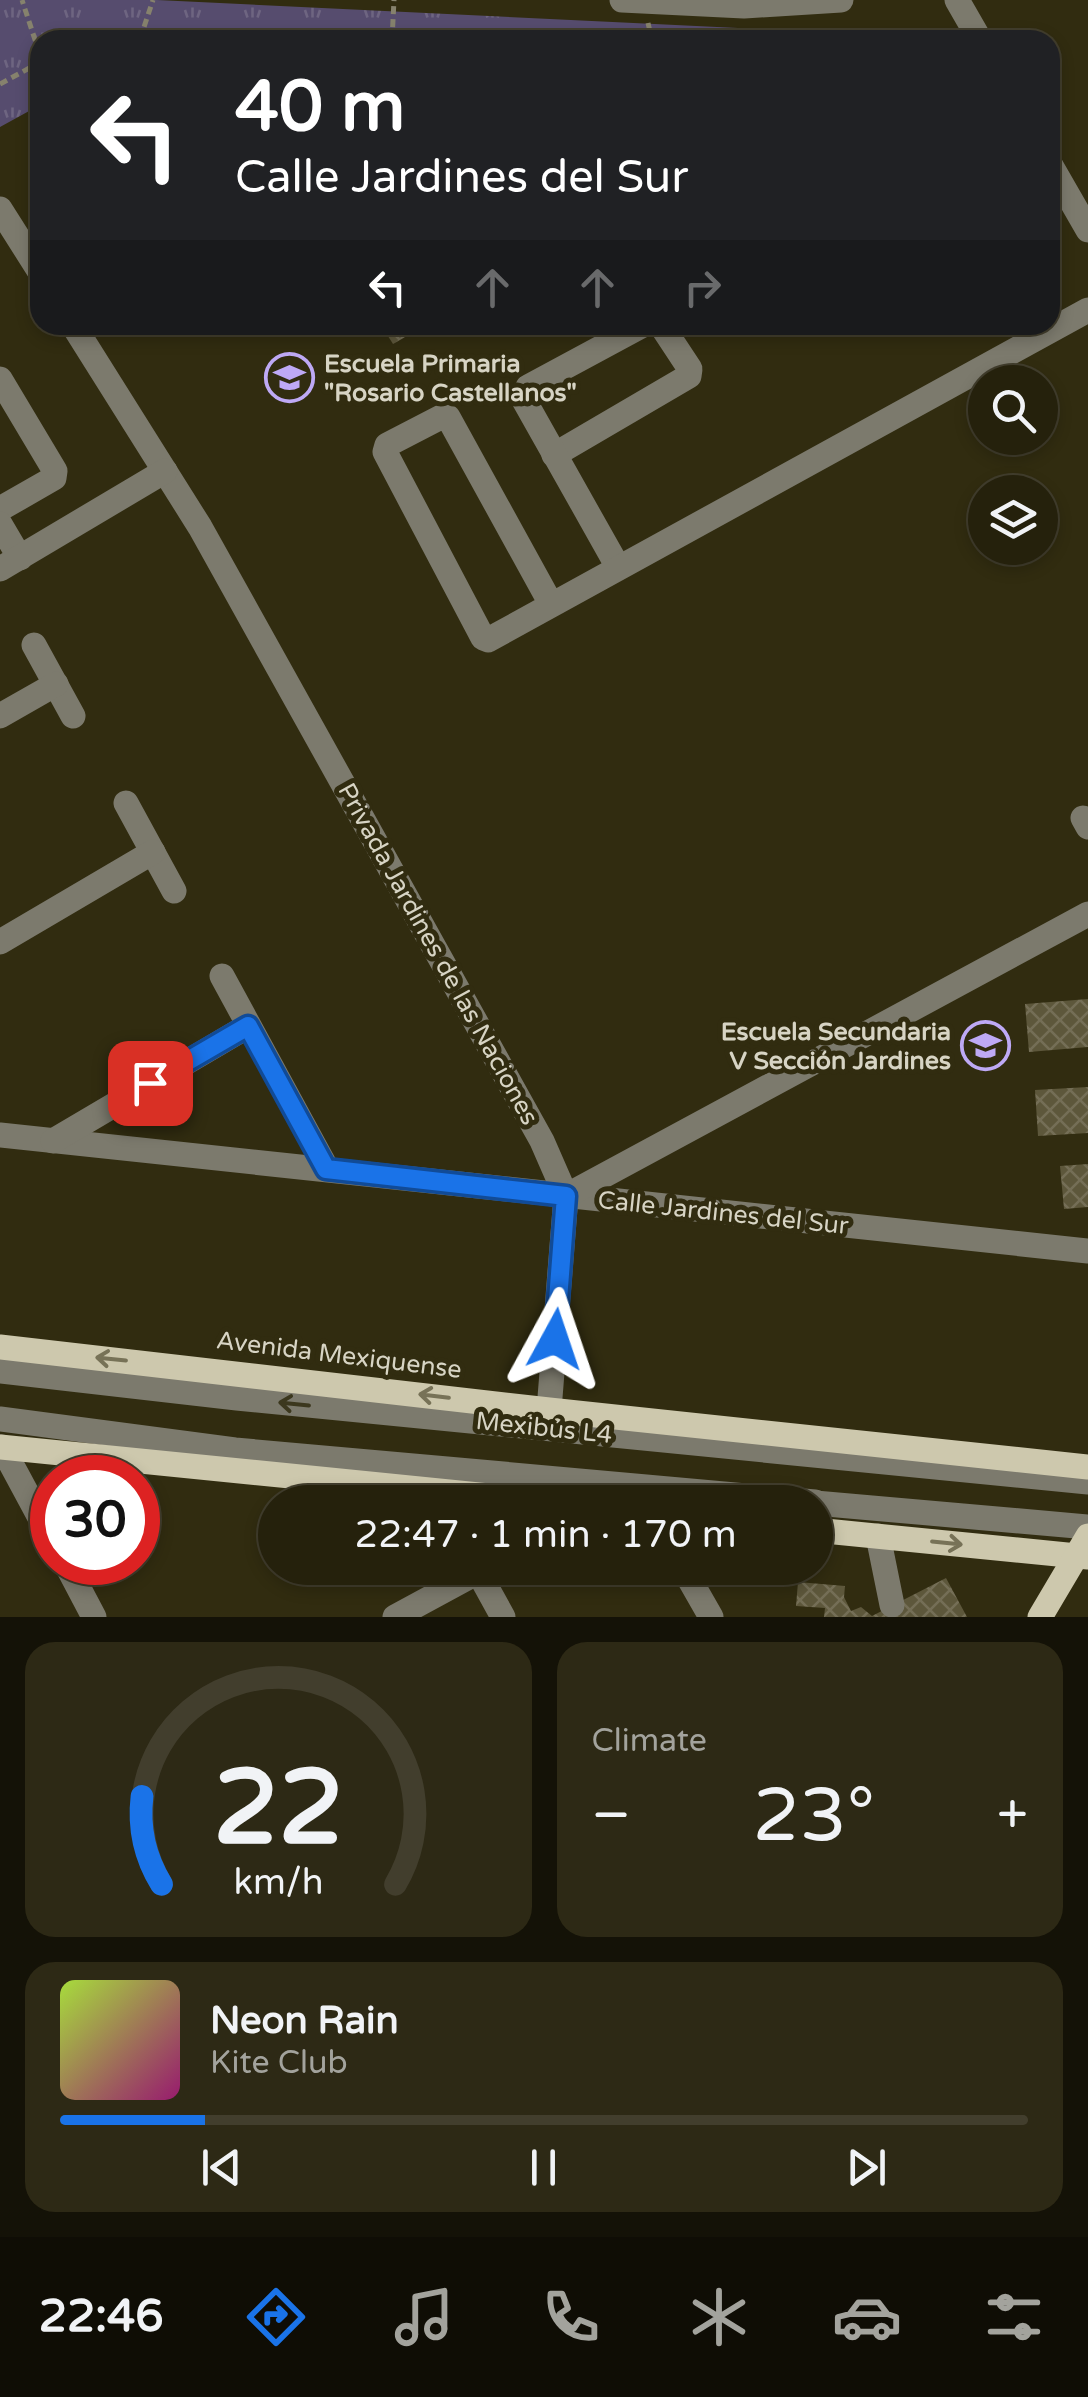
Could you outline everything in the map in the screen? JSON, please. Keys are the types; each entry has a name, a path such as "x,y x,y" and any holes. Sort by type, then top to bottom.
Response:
{"main road":[{"name":"Avenida Mexiquense","path":"0,1346 1088,1467"},
{"path":"1,1447 339,1485"},
{"path":"833,1532 1084,1550 1040,1617"}],"street":[{"path":"622,0 842,0"},
{"path":"957,0 974,30"},
{"path":"1060,181 1088,230"},
{"path":"0,208 30,256"},
{"path":"1060,325 1088,310"},
{"name":"Privada Jardines de las Naciones","path":"79,335 200,527 542,1141 566,1196 549,1410"},
{"path":"618,567 524,400 528,387 624,335"},
{"path":"554,455 690,376 668,335"},
{"path":"550,604 448,417 442,416 387,445 385,452 482,638 488,640 1042,335"},
{"path":"0,379 55,471 54,478 0,509"},
{"path":"0,524 10,563 165,470"},
{"path":"34,645 73,716"},
{"path":"0,716 56,684"},
{"path":"126,803 174,891"},
{"path":"0,942 153,852"},
{"path":"566,1196 1088,914"},
{"path":"222,976 326,1169"},
{"path":"53,1141 248,1026"},
{"name":"Calle Jardines del Sur","path":"0,1135 1088,1251"},
{"name":"Mexibús L4","path":"0,1372 1088,1482"},
{"name":"Mexibús L4","path":"0,1420 235,1450 625,1485"},
{"path":"1,1447 30,1500"},
{"name":"Mexibús L4","path":"833,1504 1088,1527"},
{"path":"878,1536 892,1605"},
{"path":"77,1585 94,1617"},
{"path":"394,1617 451,1585"},
{"path":"485,1585 503,1617"},
{"path":"693,1585 711,1617"}],"path":[{"path":"22,0 32,30"},
{"path":"143,30 153,0"},
{"path":"392,30 394,0"},
{"path":"0,84 30,68"}],"green space":[{"path":"0,0 157,0 781,30 30,30 30,110 0,127"}],"building":[{"path":"387,335 409,335 393,344"},
{"path":"1088,999 1088,1047 1029,1052 1025,1004"},
{"path":"1088,1087 1088,1133 1038,1136 1035,1090"},
{"path":"1088,1164 1088,1207 1064,1209 1060,1166"},
{"path":"946,1578 967,1617 824,1617 825,1608 796,1606 798,1585 845,1586 844,1597 851,1611 861,1607 872,1616"}],"place":[{"name":"Escuela Primaria \"Rosario Castellanos\"","path":"289,378"},
{"name":"Escuela Secundaria V Sección Jardines","path":"986,1046"}],"route":[{"path":"150,1083 248,1026 326,1169 566,1196 555,1339"}]}
